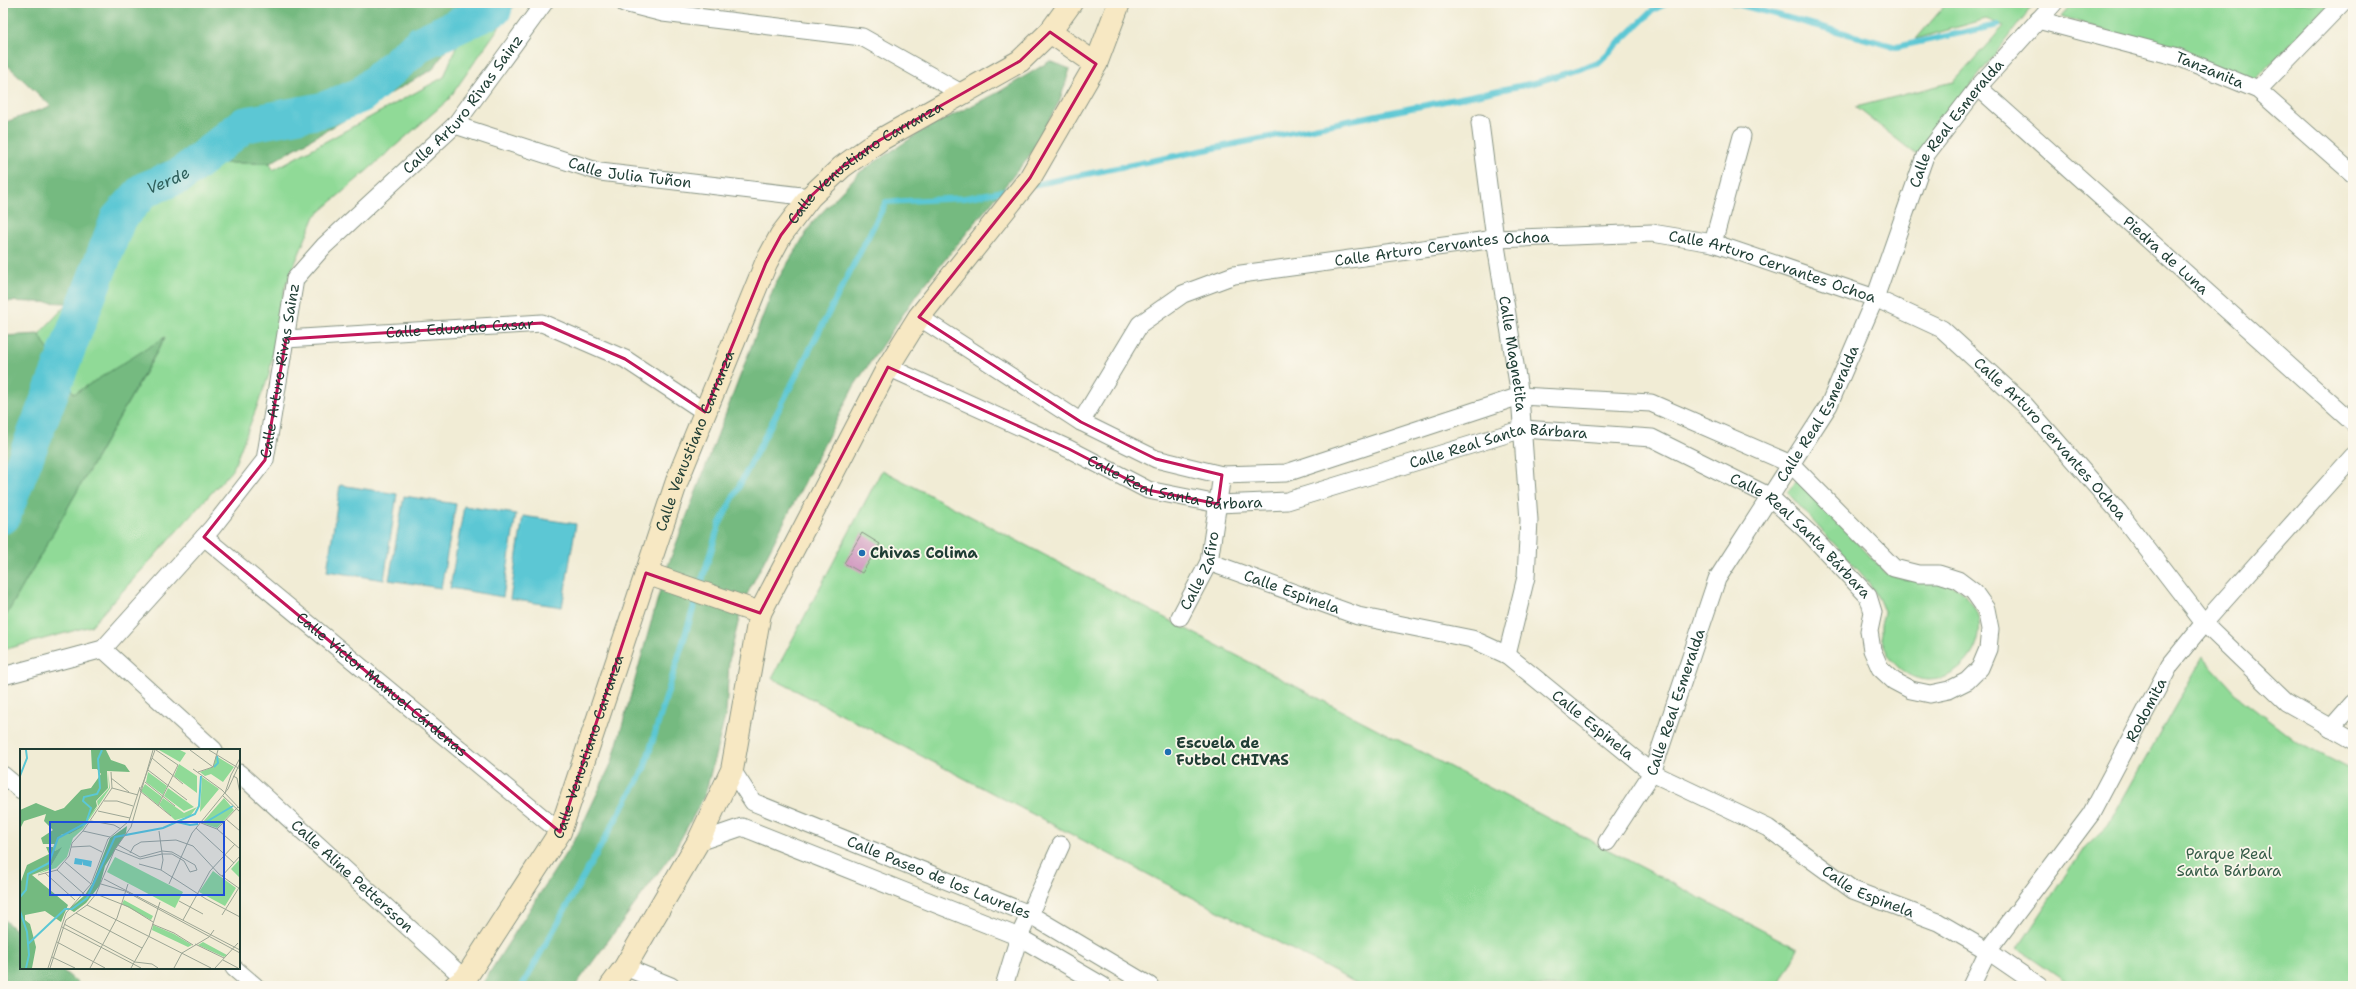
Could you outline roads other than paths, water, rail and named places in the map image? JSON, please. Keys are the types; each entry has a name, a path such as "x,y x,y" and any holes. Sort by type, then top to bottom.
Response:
{"street":[{"name":"Calle Arturo Rivas Sainz","path":"103,649 204,537 265,460 295,279 324,246 455,125 544,3"},
{"path":"624,3 663,13 862,37 961,93"},
{"name":"Calle Venustiano Carranza","path":"460,982 560,832 677,481 766,263 781,235 810,197 842,167 880,140 1020,61 1050,32 1071,3"},
{"path":"611,986 625,967 698,842 732,770 760,613 888,367 919,317 1030,178 1096,64 1119,3"},
{"name":"Calle Real Esmeralda","path":"1608,842 1652,773 1717,579 1829,405 1875,298 1925,156 1978,87 2054,3"},
{"path":"2258,90 2342,3"},
{"name":"Tanzanita","path":"2038,20 2178,57 2258,90 2353,174"},
{"path":"1050,32 1096,64"},
{"name":"Piedra de Luna","path":"1978,87 2353,423"},
{"name":"Calle Magnetita","path":"1480,124 1495,239 1520,396 1529,520 1526,577 1506,655"},
{"name":"Calle Julia Tuñon","path":"455,125 600,172 810,197"},
{"path":"1713,243 1742,136"},
{"name":"Calle Arturo Cervantes Ochoa","path":"1081,422 1140,324 1183,294 1234,274 1495,239 1652,233 1713,243 1875,298 1942,328 2025,405 2118,511 2204,623 2286,702 2353,740"},
{"name":"Calle Real Santa Bárbara","path":"888,367 1069,449 1148,490 1218,504 1287,501 1523,429 1652,438 1769,496 1809,533 1868,596 1873,612 1869,631 1872,650 1880,668 1894,681 1911,690 1930,694 1949,690 1961,684 1980,668 1988,649 1990,629 1986,609 1974,592 1958,580 1939,574 1918,574 1894,568 1791,464 1651,403 1520,396 1286,473 1222,475 1156,459 1081,422 919,317"},
{"name":"Calle Eduardo Casar","path":"286,339 542,323 624,359 705,412"},
{"name":"Rodomita","path":"1971,986 1988,951 2091,814 2170,665 2204,623 2353,456"},
{"name":"Calle Zafiro","path":"1180,617 1209,562 1222,475"},
{"name":"Calle Víctor Manuel Cárdenas","path":"204,537 560,832"},
{"name":"Calle Espinela","path":"1209,562 1358,616 1472,639 1506,655 1652,773 1768,828 1853,890 1938,922 1988,951 2039,986"},
{"path":"646,573 760,613"},
{"path":"3,676 103,649 213,749"},
{"path":"2331,728 2353,703"},
{"name":"Calle Paseo de los Laureles","path":"732,770 753,802 1029,914 1150,986"},
{"name":"Calle Aline Pettersson","path":"240,774 460,982"},
{"path":"3,775 20,789"},
{"name":"Calle Paseo de los Laureles","path":"698,842 742,828 1019,937 1104,986"},
{"path":"1004,986 1019,937 1061,845"},
{"path":"625,967 671,986"},
{"path":"235,969 256,986"}],"water":[{"path":"340,485 397,494 384,580 327,571"},
{"path":"404,496 456,504 441,588 389,580"},
{"path":"464,506 516,514 503,597 450,588"},
{"path":"523,516 576,524 562,607 510,599"}],"waterway":[{"name":"Verde","path":"3,516 118,219 144,190 181,175 244,125 323,110 361,95 421,43 494,9 495,3"},
{"path":"1033,185 1534,83 1598,63 1653,10 1667,3"},
{"path":"1733,3 1896,47 1998,25"},
{"path":"522,986 644,769 719,525 886,202 965,198 1014,189"}],"place":[{"name":"Chivas Colima","path":"862,553"},
{"name":"Escuela de Futbol CHIVAS","path":"1168,752"}],"park label":[{"name":"Parque Real Santa Bárbara","path":"2229,862"}]}
